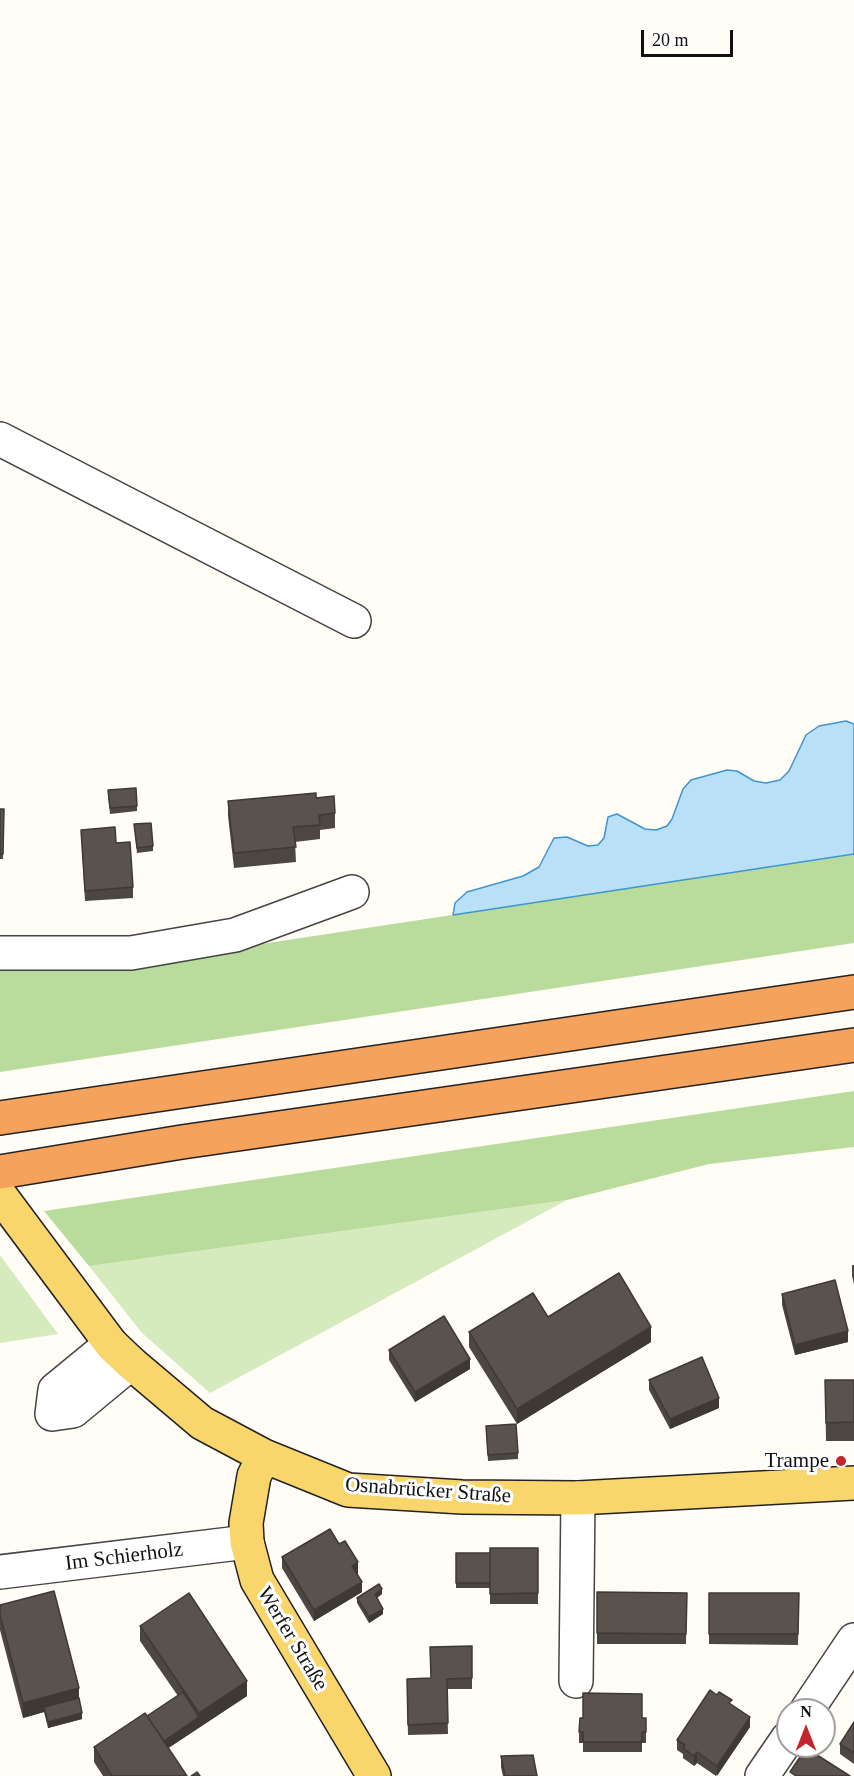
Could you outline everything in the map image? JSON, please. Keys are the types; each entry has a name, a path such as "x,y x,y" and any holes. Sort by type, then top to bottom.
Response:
{"highway":[{"path":"0,1118 854,992"},
{"path":"5,1179 182,1142 854,1045"}],"main road":[{"name":"Osnabrücker Straße","path":"5,1179 121,1354 202,1423 264,1456 348,1490 462,1497 578,1498 854,1483"},
{"name":"Werfer Straße","path":"264,1456 253,1484 246,1523 247,1542 257,1580 374,1776"}],"street":[{"path":"0,439 354,621"},
{"path":"0,953 142,951 235,935 352,892"},
{"path":"576,1681 578,1498"},
{"name":"Im Schierholz","path":"0,1572 247,1542"},
{"path":"815,1698 854,1640"},
{"path":"762,1776 776,1756"}],"green space":[{"path":"854,854 854,943 0,1072 0,966 235,948"},
{"path":"854,1091 854,1147 709,1164 567,1200 89,1266 44,1211"},
{"path":"567,1200 210,1393 142,1333 89,1266"},
{"path":"0,1255 58,1334 0,1343"}],"water":[{"path":"846,721 854,724 854,854 453,915 455,903 467,892 523,876 539,867 554,838 567,837 588,846 598,845 604,838 608,817 617,814 645,829 656,830 667,826 672,819 683,789 691,780 727,770 737,771 754,781 766,783 780,780 789,771 806,735 819,726"}],"building":[{"path":"136,788 137,806 110,808 108,790"},
{"path":"316,793 316,798 334,796 335,813 319,815 320,825 293,827 296,847 234,853 228,801"},
{"path":"0,809 4,809 3,854 0,854"},
{"path":"151,823 153,846 137,848 134,824"},
{"path":"115,827 116,843 130,842 133,887 85,891 81,830"},
{"path":"619,1273 651,1327 517,1409 469,1332 533,1293 548,1317"},
{"path":"835,1280 848,1331 795,1345 782,1294"},
{"path":"444,1316 470,1359 415,1392 389,1350"},
{"path":"702,1357 719,1398 670,1419 649,1380"},
{"path":"825,1380 854,1380 854,1422 826,1423"},
{"path":"516,1424 518,1453 488,1455 486,1426"},
{"path":"330,1529 339,1544 345,1541 358,1562 352,1566 362,1582 314,1610 282,1557"},
{"path":"490,1548 538,1548 538,1593 490,1594"},
{"path":"456,1553 490,1553 490,1583 456,1583"},
{"path":"379,1584 382,1589 375,1594 383,1609 369,1617 357,1598"},
{"path":"54,1591 79,1688 23,1703 0,1615 0,1605"},
{"path":"597,1592 687,1593 686,1634 597,1633"},
{"path":"189,1593 247,1681 199,1713 140,1626"},
{"path":"709,1593 799,1593 798,1634 709,1634"},
{"path":"472,1646 472,1678 447,1679 448,1723 408,1725 407,1679 431,1678 430,1647"},
{"path":"710,1690 717,1695 719,1692 732,1700 729,1703 750,1717 717,1766 697,1752 694,1756 683,1748 685,1745 677,1740"},
{"path":"183,1692 199,1717 164,1741 147,1716"},
{"path":"583,1693 642,1694 642,1718 646,1718 646,1732 642,1732 642,1742 583,1742 583,1732 579,1732 580,1718 583,1718"},
{"path":"79,1698 82,1713 48,1722 44,1707"},
{"path":"145,1713 187,1776 112,1776 94,1747"},
{"path":"854,1722 854,1753 840,1744"},
{"path":"533,1755 537,1776 505,1776 501,1756"},
{"path":"799,1758 822,1758 850,1776 796,1776 790,1772"}],"place":[{"name":"Trampe","path":"841,1461"}]}
